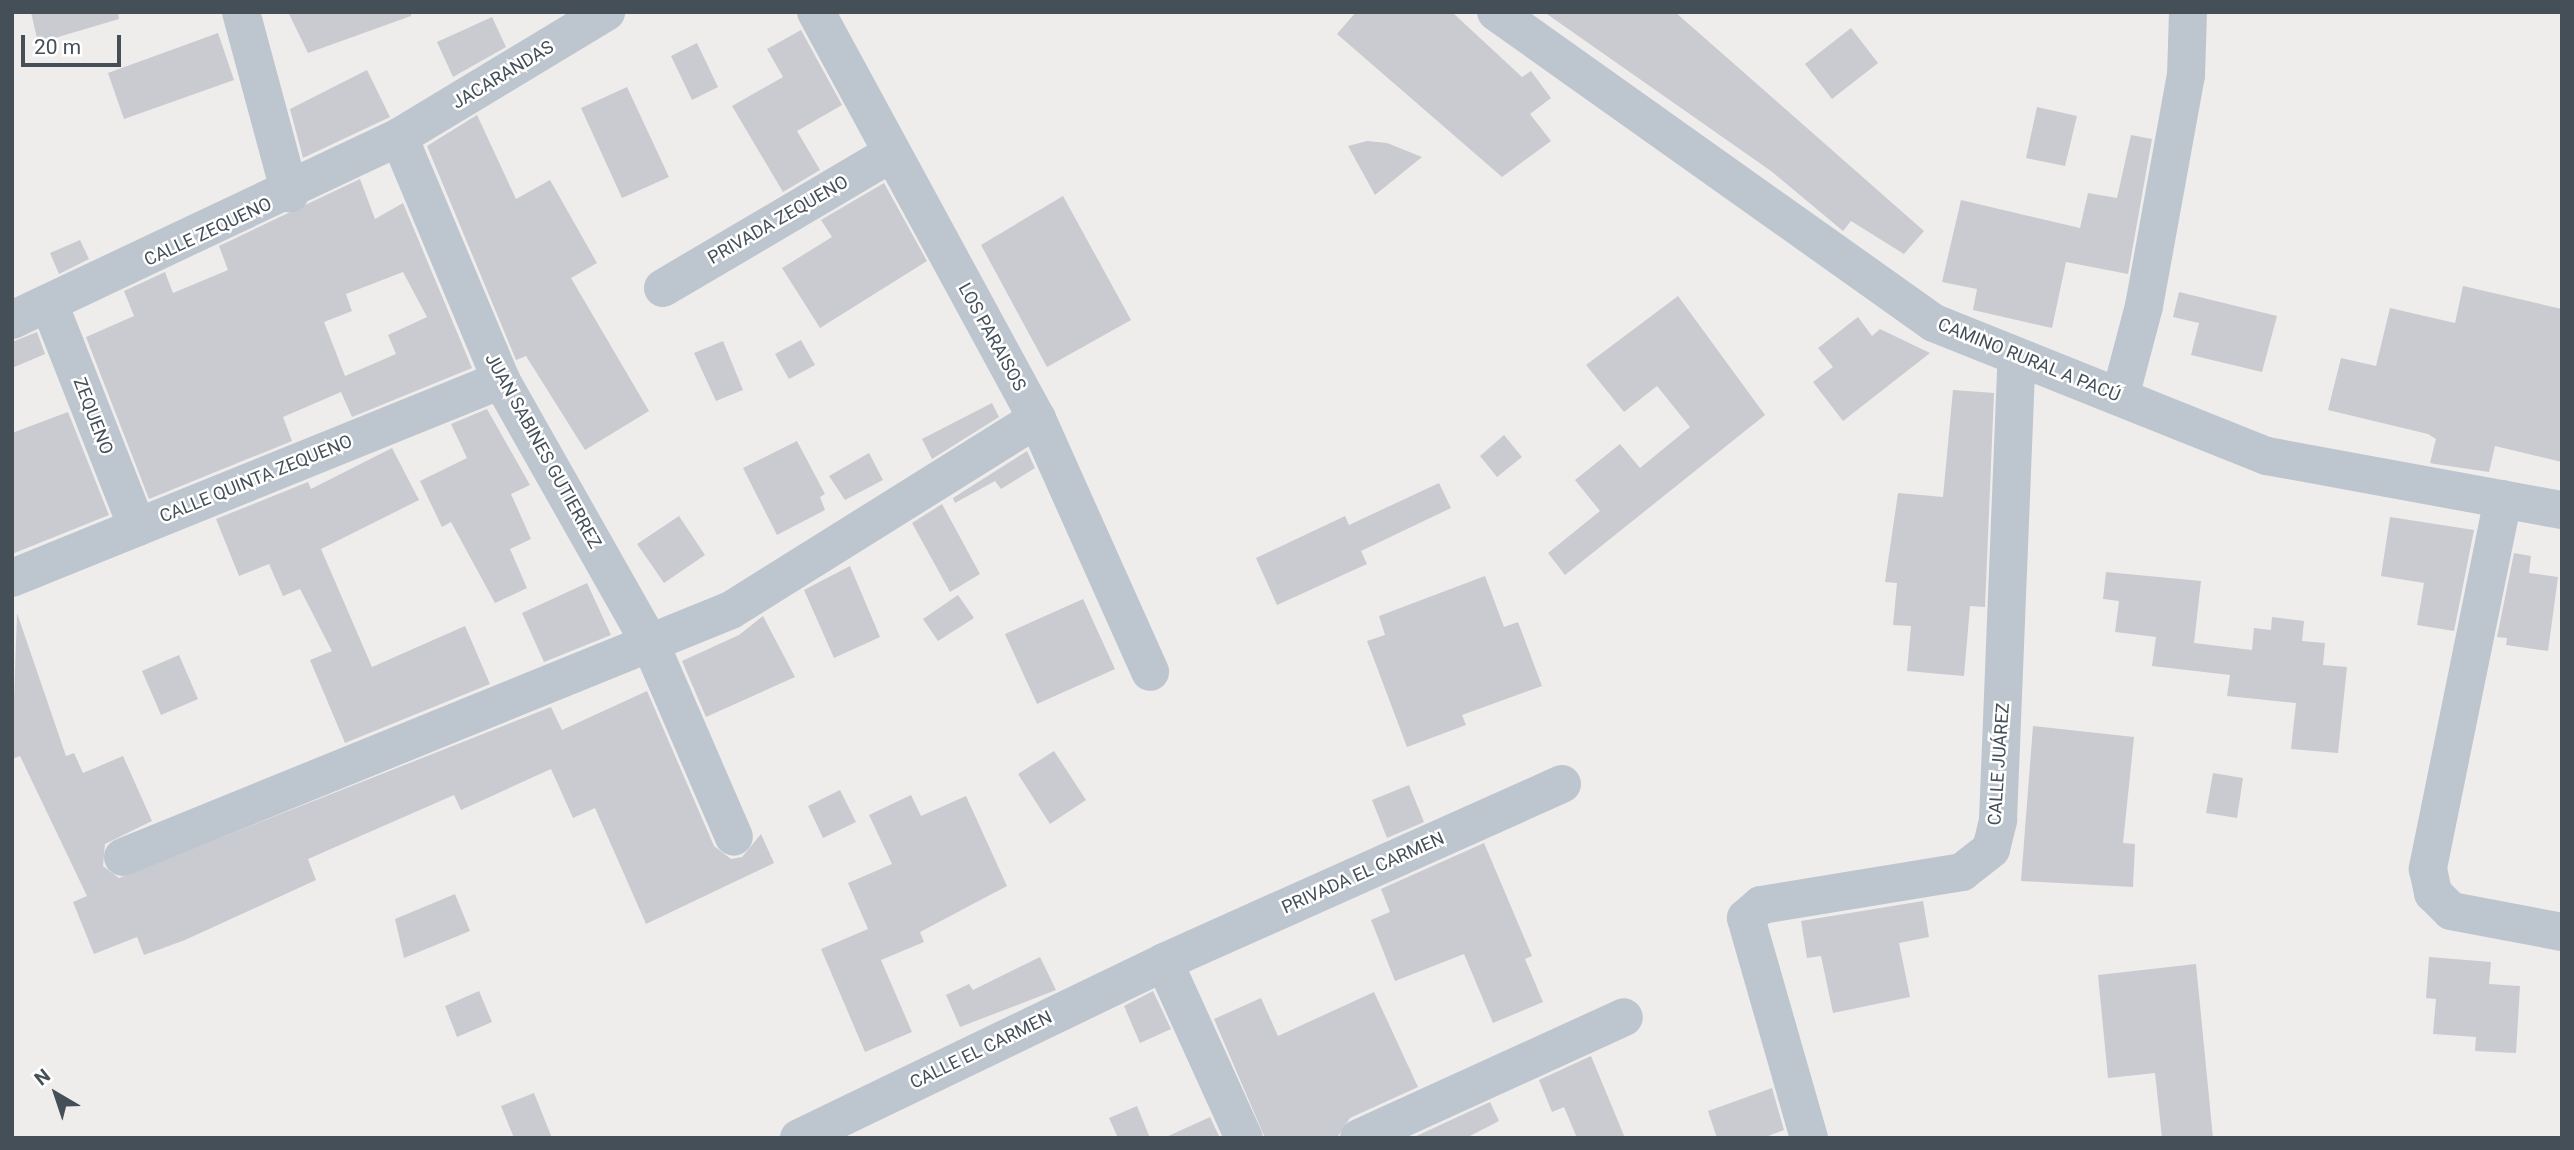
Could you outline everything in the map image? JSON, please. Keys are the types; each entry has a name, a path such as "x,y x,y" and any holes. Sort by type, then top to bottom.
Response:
{"street":[{"path":"241,12 290,193"},
{"name":"JACARANDAS","path":"399,137 606,12"},
{"name":"LOS PARAISOS","path":"816,12 1037,419 1150,672"},
{"name":"CAMINO RURAL A PACÚ","path":"1496,12 1934,323 2267,456 2562,510"},
{"path":"2120,397 2144,306 2186,76 2188,12"},
{"name":"CALLE ZEQUENO","path":"12,320 50,306 290,193 399,137"},
{"name":"JUAN SABINES GUTIERREZ","path":"399,137 501,380 650,643 734,837"},
{"name":"PRIVADA ZEQUENO","path":"663,288 892,153"},
{"name":"ZEQUENO","path":"50,306 136,527"},
{"name":"CALLE JUÁREZ","path":"1809,1138 1746,918 1761,905 1962,872 1991,849 1998,820 2017,356"},
{"name":"CALLE QUINTA ZEQUENO","path":"12,578 501,380"},
{"path":"123,857 731,610 1037,419"},
{"path":"2503,499 2428,869 2433,893 2451,911 2562,932"},
{"name":"PRIVADA EL CARMEN","path":"1164,962 1562,784"},
{"path":"1164,962 1244,1138"},
{"name":"CALLE EL CARMEN","path":"799,1138 1164,962"},
{"path":"1359,1138 1624,1017"}],"building":[{"path":"31,12 118,12 119,19 38,43"},
{"path":"288,12 411,12 411,16 308,53"},
{"path":"1356,12 1452,12 1522,77 1531,71 1551,98 1530,114 1551,141 1502,177 1337,34"},
{"path":"1544,12 1675,12 1924,231 1904,254 1851,221 1843,231 1771,171"},
{"path":"492,17 506,47 453,77 437,42"},
{"path":"1851,28 1878,63 1832,99 1805,64"},
{"path":"801,30 842,105 797,131 820,170 783,192 732,106 783,77 767,49"},
{"path":"218,33 234,80 124,119 108,73"},
{"path":"697,43 718,87 692,100 671,56"},
{"path":"367,70 390,117 303,158 290,109"},
{"path":"627,87 669,177 622,198 581,108"},
{"path":"2037,107 2077,116 2065,166 2026,158"},
{"path":"477,115 516,199 550,180 597,263 571,278 649,411 585,450 526,356 516,360 427,146"},
{"path":"2131,135 2152,139 2128,274 2066,262 2052,328 1973,310 1977,289 1942,282 1961,200 2080,228 2088,193 2117,198"},
{"path":"1367,141 1387,143 1422,157 1375,195 1348,146"},
{"path":"360,179 375,219 403,203 472,368 352,417 341,392 283,417 292,441 149,499 86,337 134,316 124,291 165,272 173,293 228,270 219,246","holes":["403,272 427,317 388,335 396,354 345,376 324,322 352,311 346,294"]},
{"path":"884,183 927,261 820,328 782,268 832,237 821,220"},
{"path":"1063,196 1131,320 1047,367 981,245"},
{"path":"80,240 89,259 59,274 50,253"},
{"path":"2463,286 2562,309 2562,462 2495,446 2489,472 2430,463 2436,439 2428,434 2328,410 2341,358 2376,366 2390,308 2455,323"},
{"path":"2179,292 2277,316 2262,372 2191,355 2199,323 2173,317"},
{"path":"1678,296 1765,415 1565,575 1548,553 1600,511 1575,480 1620,444 1640,468 1690,427 1657,386 1624,412 1586,365"},
{"path":"1858,317 1872,336 1880,329 1930,353 1843,421 1813,382 1833,367 1818,348"},
{"path":"37,332 45,354 12,368 12,342"},
{"path":"801,340 815,365 789,379 775,354"},
{"path":"723,341 743,390 716,401 694,353"},
{"path":"1953,390 1994,393 1985,607 1970,606 1964,676 1907,671 1911,626 1893,625 1897,583 1885,582 1898,493 1943,497"},
{"path":"992,403 999,417 932,459 922,439"},
{"path":"487,409 530,485 511,494 531,539 510,549 527,588 495,603 451,522 442,527 420,481 467,458 451,424"},
{"path":"68,412 109,515 12,554 12,433"},
{"path":"1504,435 1522,457 1497,477 1480,456"},
{"path":"797,441 825,494 820,497 825,510 777,535 743,468"},
{"path":"392,448 419,500 321,549 372,667 465,626 490,684 345,743 310,660 332,651 300,589 283,596 269,564 239,576 216,519 308,482 311,489"},
{"path":"1027,451 1035,468 1001,489 995,481 955,503 953,498"},
{"path":"869,453 883,480 845,500 829,476"},
{"path":"1439,483 1451,508 1361,551 1367,564 1277,605 1256,558 1345,516 1349,525"},
{"path":"942,504 980,574 950,592 912,523"},
{"path":"679,516 705,555 664,583 637,544"},
{"path":"2390,517 2474,530 2454,631 2417,625 2424,583 2381,576"},
{"path":"2514,553 2531,556 2529,573 2558,577 2548,651 2506,645 2507,638 2497,637"},
{"path":"850,566 880,637 834,658 804,590"},
{"path":"2106,572 2201,581 2194,643 2252,650 2254,628 2271,630 2272,617 2304,621 2302,641 2325,643 2323,665 2347,667 2338,753 2291,749 2296,703 2227,696 2230,675 2152,666 2156,637 2115,632 2119,601 2103,599"},
{"path":"1485,576 1504,627 1518,622 1542,686 1462,715 1466,725 1407,747 1367,641 1385,635 1379,616"},
{"path":"587,583 611,635 544,662 522,613"},
{"path":"958,595 974,618 938,641 923,619"},
{"path":"1083,599 1115,669 1037,704 1005,634"},
{"path":"17,613 66,756 74,753 83,773 123,756 152,821 105,844 103,866 119,878 551,707 562,730 647,691 714,846 731,859 742,857 761,834 774,863 646,924 595,808 573,818 551,769 461,810 454,795 308,859 316,880 185,940 144,955 137,937 94,954 73,902 87,896 20,756 12,759"},
{"path":"763,616 795,677 706,717 682,661 739,635"},
{"path":"179,655 198,699 161,715 142,671"},
{"path":"2033,726 2134,737 2123,843 2135,844 2133,887 2021,881"},
{"path":"1054,751 1086,800 1050,824 1018,774"},
{"path":"2213,773 2243,778 2237,818 2206,813"},
{"path":"1409,785 1424,822 1387,838 1372,800"},
{"path":"840,790 856,822 823,838 808,806"},
{"path":"911,795 921,816 966,796 1007,886 920,932 924,942 881,960 912,1032 865,1052 821,949 868,929 848,883 892,864 869,815"},
{"path":"1484,843 1532,956 1525,959 1543,1002 1493,1023 1464,954 1395,981 1371,920 1390,912 1381,889"},
{"path":"455,894 470,931 404,958 395,919"},
{"path":"1923,901 1929,937 1899,943 1910,997 1833,1013 1821,956 1807,958 1801,921"},
{"path":"1040,957 1056,990 960,1027 946,995 969,984 973,990"},
{"path":"2429,957 2491,962 2489,984 2520,986 2516,1053 2475,1051 2476,1037 2433,1034 2436,999 2426,998"},
{"path":"2196,964 2213,1138 2162,1138 2155,1073 2108,1078 2098,975"},
{"path":"479,991 492,1022 457,1037 445,1006"},
{"path":"1153,991 1171,1029 1140,1043 1124,1006"},
{"path":"1374,992 1418,1087 1350,1118 1337,1138 1265,1138 1214,1019 1261,998 1278,1036"},
{"path":"1591,1056 1625,1138 1577,1138 1564,1107 1552,1112 1539,1080"},
{"path":"1772,1088 1784,1130 1763,1138 1717,1138 1708,1111"},
{"path":"534,1093 552,1138 514,1138 501,1106"},
{"path":"1490,1102 1499,1121 1466,1138 1412,1138"},
{"path":"1137,1106 1150,1138 1118,1138 1109,1118"},
{"path":"1210,1117 1220,1138 1164,1138"}]}
